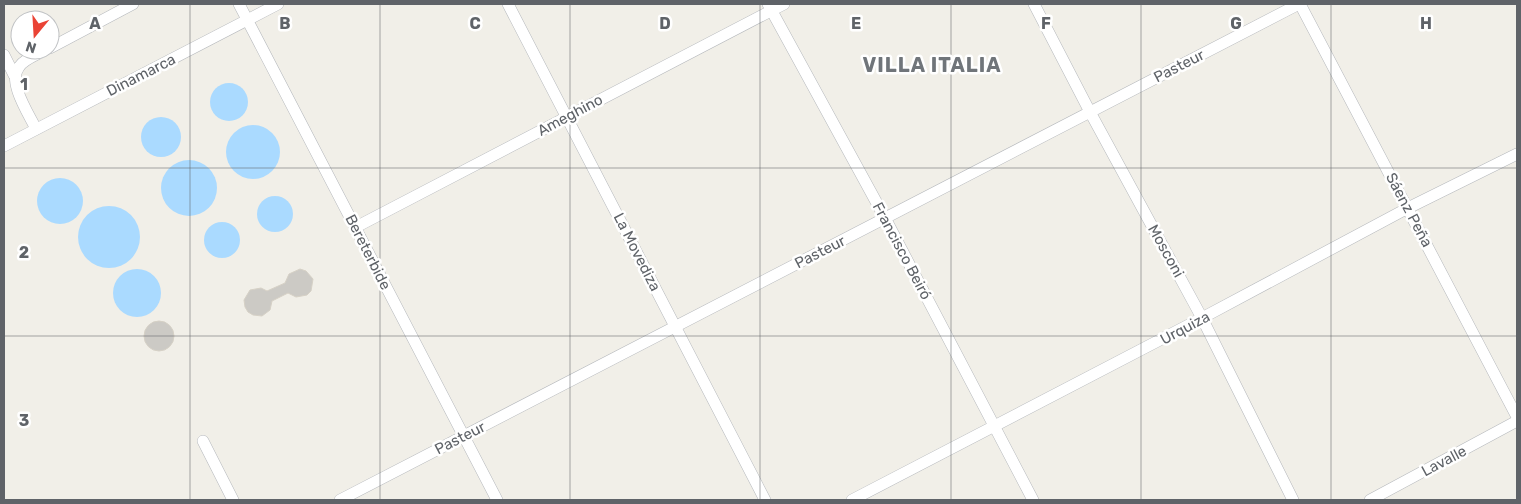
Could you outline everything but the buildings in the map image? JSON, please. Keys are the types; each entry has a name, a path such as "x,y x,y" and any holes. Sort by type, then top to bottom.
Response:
{"street":[{"path":"60,43 134,4"},
{"name":"Bereterbide","path":"239,4 497,500"},
{"name":"Dinamarca","path":"4,146 278,4"},
{"name":"La Movediza","path":"508,4 568,116 765,500"},
{"name":"Ameghino","path":"356,227 770,7 784,4"},
{"name":"Mosconi","path":"1034,4 1090,112 1202,318 1293,500"},
{"name":"Pasteur","path":"340,500 1300,4"},
{"name":"Sáenz Peña","path":"1300,4 1517,419"},
{"name":"Francisco Beiró","path":"770,7 885,218 1033,500"},
{"path":"4,55 14,74 17,89 36,129"},
{"path":"14,74 19,66 27,60"},
{"name":"Urquiza","path":"852,500 1202,318 1408,208 1517,154"},
{"name":"Lavalle","path":"1370,500 1517,419"},
{"path":"203,441 233,500"}],"water":[{"path":"229,83 243,88 248,102 243,116 229,121 215,116 210,102 215,88"},
{"path":"161,117 175,123 181,137 175,151 161,157 147,151 141,137 147,123"},
{"path":"248,125 258,125 268,129 276,137 280,152 276,167 268,175 258,179 248,179 238,175 230,167 226,157 226,147 230,137 238,129"},
{"path":"189,160 200,162 209,168 215,177 217,188 215,199 209,208 200,214 189,216 178,214 169,208 163,199 161,188 163,177 169,168 178,162"},
{"path":"55,178 65,178 79,188 83,201 79,214 73,220 65,224 55,224 41,214 37,206 37,196 47,182"},
{"path":"275,196 282,197 288,201 292,207 292,221 288,227 282,231 275,232 268,231 262,227 258,221 257,214 258,207 262,201 268,197"},
{"path":"103,206 115,206 131,215 138,225 140,237 138,249 131,259 115,268 103,268 92,263 83,254 78,243 78,231 83,220 92,211"},
{"path":"222,222 235,227 240,240 235,253 222,258 209,253 204,240 209,227"},
{"path":"137,269 146,271 154,276 159,284 161,293 159,302 154,310 146,315 137,317 128,315 120,310 115,302 113,293 115,284 120,276 128,271"}],"district":[{"name":"VILLA ITALIA","path":"932,65"}]}
